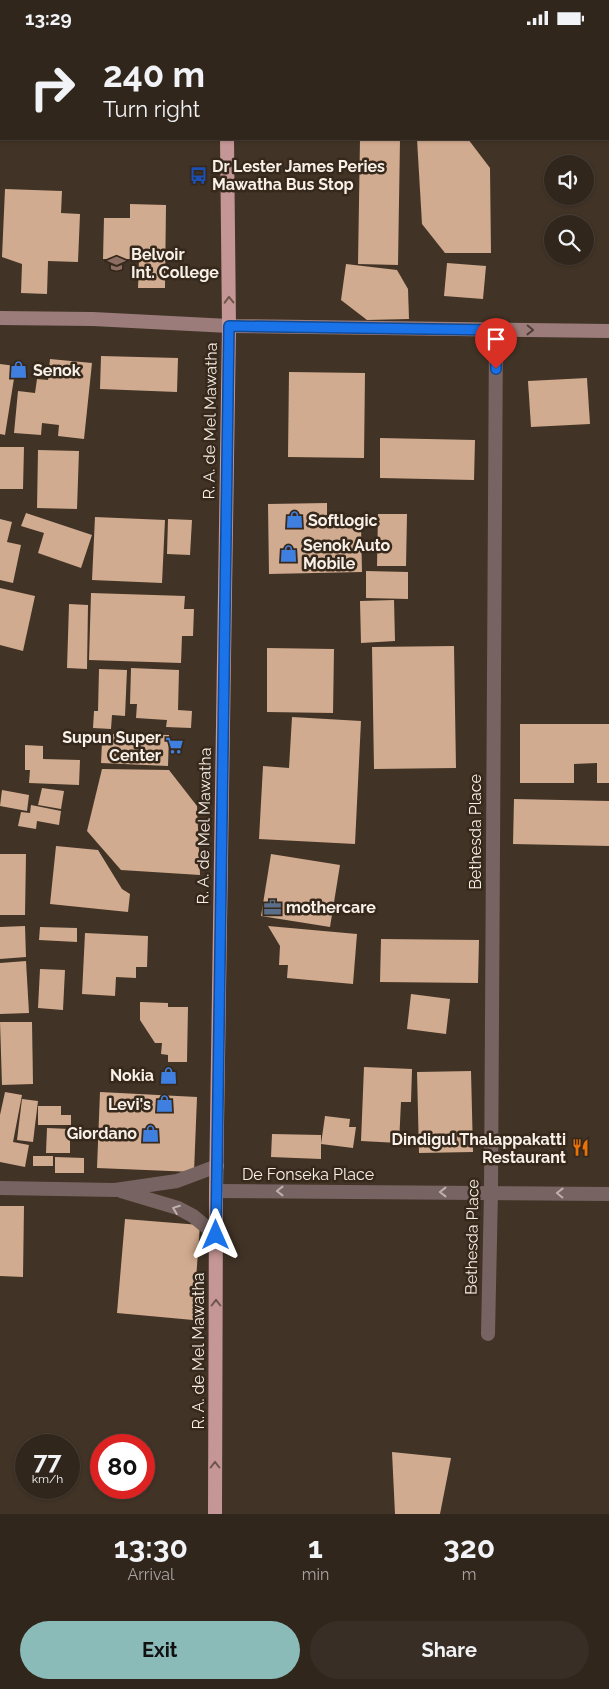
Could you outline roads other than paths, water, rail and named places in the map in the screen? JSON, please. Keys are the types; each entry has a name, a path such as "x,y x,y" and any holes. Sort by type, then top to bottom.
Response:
{"highway":[{"name":"R. A. de Mel Mawatha","path":"214,1514 216,1191 229,326 227,140"}],"main road":[{"path":"0,318 93,319 229,326 609,331"}],"street":[{"name":"Bethesda Place","path":"488,1334 491,1192 496,330"},
{"path":"0,1188 115,1190 177,1181 217,1166"},
{"path":"115,1190 178,1208 192,1216 216,1235"},
{"name":"De Fonseka Place","path":"216,1191 609,1194"}],"place":[{"name":"Dr Lester James Peries Mawatha Bus Stop","path":"198,175"},
{"name":"Belvoir Int. College","path":"117,263"},
{"name":"Senok","path":"19,370"},
{"name":"Softlogic","path":"294,520"},
{"name":"Senok Auto Mobile","path":"289,554"},
{"name":"Supun Super Center","path":"175,746"},
{"name":"mothercare","path":"272,907"},
{"name":"Nokia","path":"168,1075"},
{"name":"Levi's","path":"165,1104"},
{"name":"Giordano","path":"151,1133"},
{"name":"Dindigul Thalappakatti Restaurant","path":"580,1148"}]}
